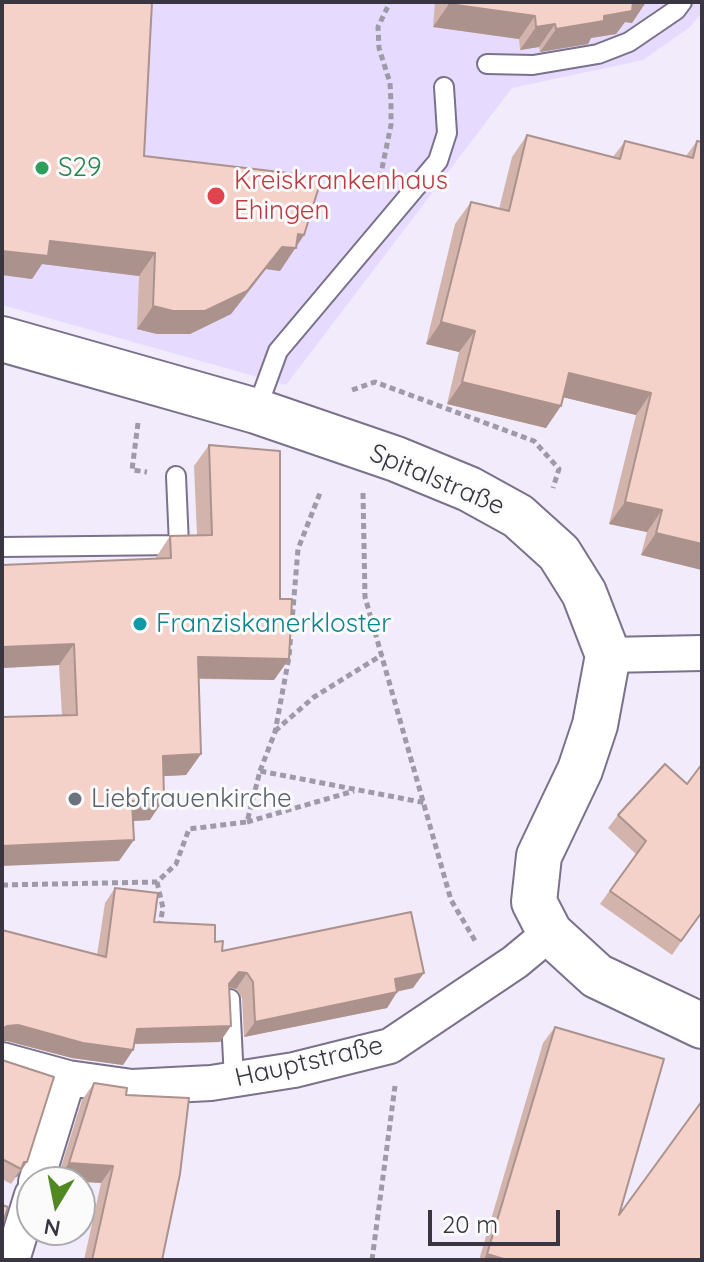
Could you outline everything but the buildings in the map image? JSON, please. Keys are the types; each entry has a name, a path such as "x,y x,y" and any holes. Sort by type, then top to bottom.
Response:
{"street":[{"name":"Spitalstraße","path":"2,339 256,411 348,442 469,489 518,516 559,553 584,593 608,655"},
{"path":"702,653 608,655 590,740 539,856 534,902 550,933 597,976 702,1026"},
{"name":"Hauptstraße","path":"2,1060 68,1078 132,1087 234,1080 294,1070 390,1046 496,975 550,933"},
{"path":"41,1166 68,1078"}],"lane":[{"path":"487,64 533,65 598,54 629,42 676,10 682,2"},
{"path":"256,411 278,351 438,161 447,133 444,87"},
{"path":"2,547 179,545 176,476"},
{"path":"230,999 234,1080"}],"path":[{"path":"379,181 391,125 391,103 390,83 379,48 378,27 390,2"},
{"path":"352,390 375,382 534,441 559,469 539,535"},
{"path":"348,442 363,495 365,597 426,803 451,900 496,975"},
{"path":"247,822 260,771 275,732 289,657 298,549 320,493"},
{"path":"275,732 314,697 382,655"},
{"path":"260,771 426,803"},
{"path":"2,885 157,882 176,864 189,829 247,822 296,811 356,790"},
{"path":"157,882 163,908 158,938"},
{"path":"372,1260 396,1094 390,1046"}],"shaded area":[{"name":"Kreiskrankenhaus Ehingen","path":"2,2 702,2 702,12 690,27 643,60 512,88 286,385 2,305"}],"place":[{"name":"S29","path":"42,168"},
{"name":"Kreiskrankenhaus Ehingen","path":"216,196"},
{"name":"Franziskanerkloster","path":"140,624"},
{"name":"Liebfrauenkirche","path":"75,799"}]}
